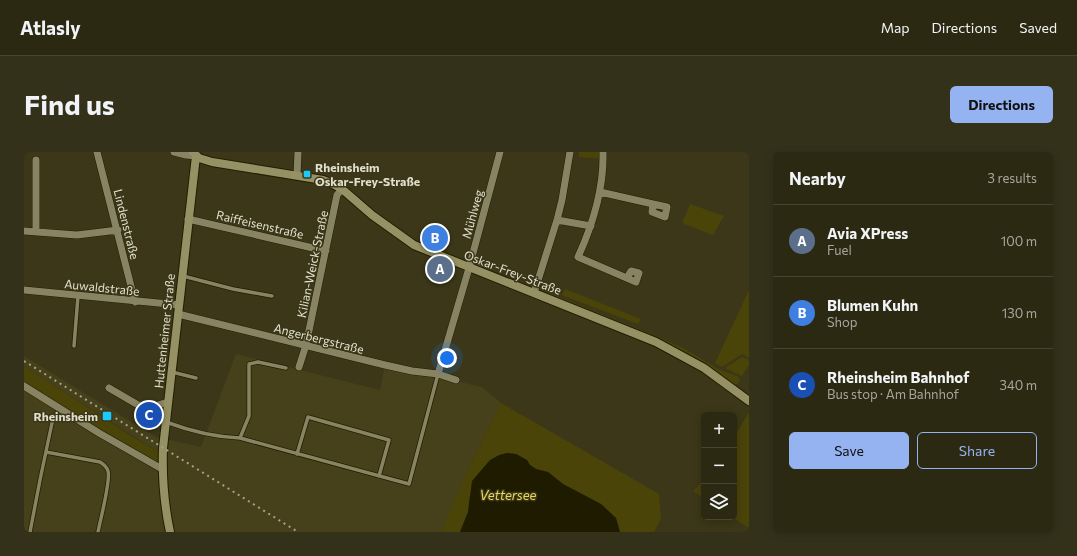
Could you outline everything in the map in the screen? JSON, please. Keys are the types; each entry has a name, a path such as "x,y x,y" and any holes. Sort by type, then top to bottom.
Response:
{"street":[{"name":"Lindenstraße","path":"97,152 118,230 135,302"},
{"path":"175,152 179,154 195,154"},
{"path":"297,175 298,152"},
{"name":"Mühlweg","path":"438,374 469,268 500,152"},
{"path":"534,293 557,220 570,152"},
{"path":"603,152 600,192 591,226 578,257 627,278"},
{"name":"Oskar-Frey-Straße","path":"195,154 203,159 217,163 297,175 331,183 342,189 372,214 414,245 674,350 704,368 749,401"},
{"name":"Huttenheimer Straße","path":"170,532 163,496 162,469 195,154"},
{"path":"36,160 36,232"},
{"name":"Kilian-Weick-Straße","path":"299,367 306,345 337,195 342,189"},
{"path":"600,192 653,204"},
{"name":"Raiffeisenstraße","path":"188,218 326,251"},
{"path":"557,220 591,226"},
{"path":"24,231 77,234 118,230"},
{"name":"Auwaldstraße","path":"24,290 135,302 179,305"},
{"name":"Angerbergstraße","path":"178,314 412,371 438,374 456,380"},
{"path":"24,386 99,433 162,469"},
{"path":"109,388 166,422"},
{"path":"145,409 168,402"}],"lane":[{"path":"182,276 233,289 272,296"},
{"path":"74,346 78,296"},
{"path":"240,438 249,416 249,364 258,362 286,368"},
{"path":"172,372 196,378"},
{"path":"166,422 202,434 224,438 240,438 409,484 438,374"},
{"path":"30,532 52,423 59,408"},
{"path":"297,454 308,417 389,440 379,476"},
{"path":"46,452 100,462 107,469 108,478 98,532"}],"shaded area":[{"path":"579,152 602,152 602,159 579,157"},
{"path":"690,204 724,216 713,235 682,223"},
{"path":"541,280 543,286 562,295 565,289 641,319 638,324 543,288"},
{"path":"540,289 685,349 720,370 739,377 740,380 737,384 733,385 722,377"},
{"path":"749,290 749,358 742,354 722,367 715,363"},
{"path":"236,354 380,390 385,365 482,387 501,403 463,480 441,532 24,532 24,383 157,462 158,452 24,366 24,356 156,437 201,447"},
{"path":"742,357 749,360 749,365 742,376 725,368"},
{"path":"24,366 158,452 157,462 24,383"},
{"path":"501,403 659,494 661,519 654,532 620,532 616,518 601,504 563,484 548,472 536,469 530,465 527,460 516,454 469,498 468,512 460,532 441,532 463,480"},
{"path":"749,412 749,528 737,520 737,432"},
{"path":"701,483 701,496 693,491"}],"water":[{"name":"Vettersee","path":"507,453 516,454 527,460 530,465 536,469 548,472 563,484 601,504 616,518 620,532 460,532 468,512 472,481 490,460"}],"railway":[{"path":"24,361 298,532"}],"place":[{"name":"Rheinsheim Oskar-Frey-Straße","path":"307,174"},
{"name":"Blumen Kuhn","path":"435,238"},
{"name":"Avia XPress","path":"440,269"},
{"name":"Rheinsheim Bahnhof","path":"149,415"},
{"name":"Rheinsheim","path":"107,416"}]}
